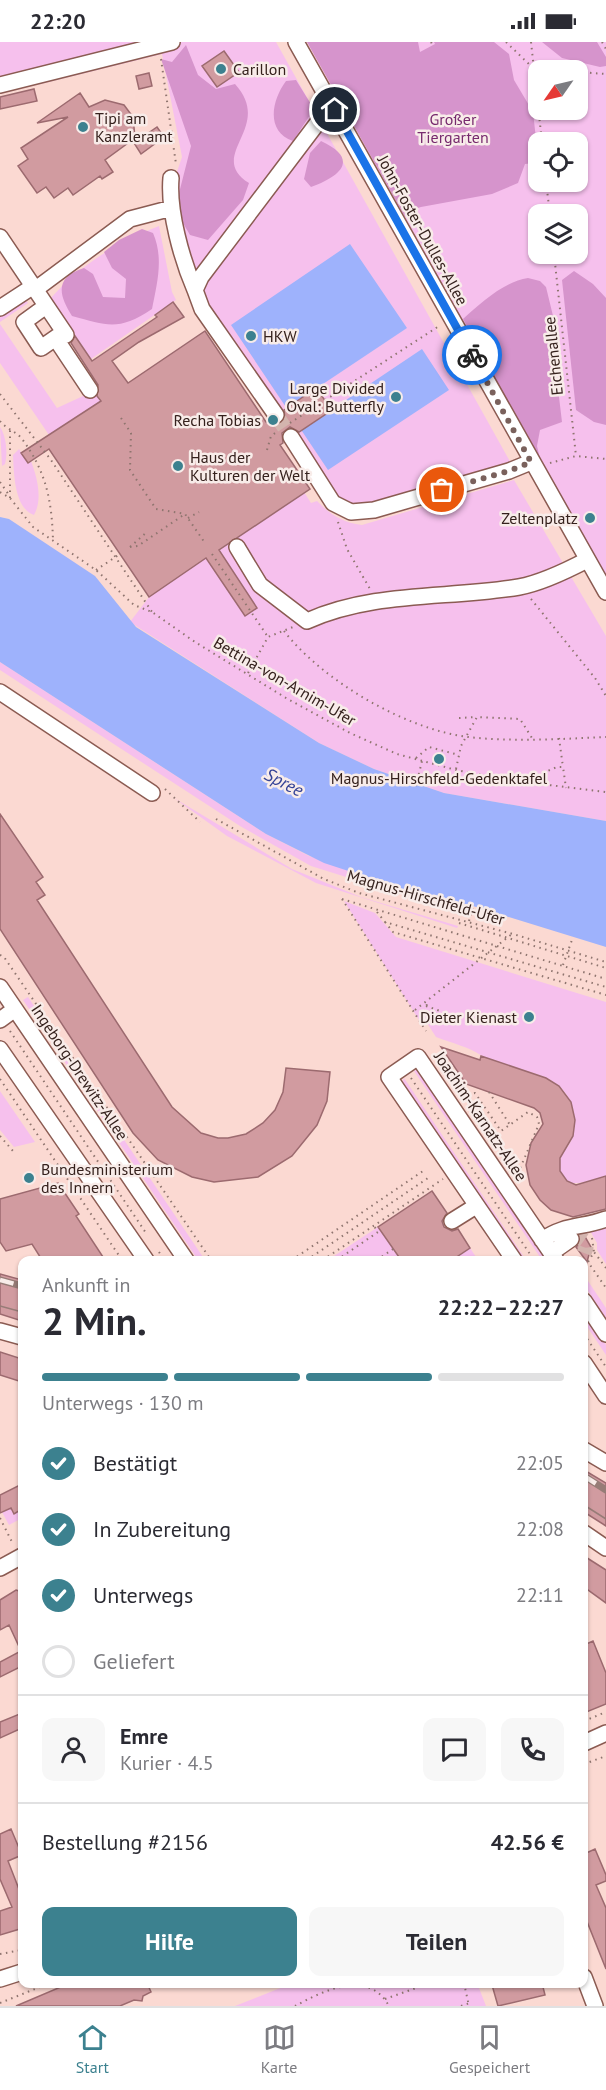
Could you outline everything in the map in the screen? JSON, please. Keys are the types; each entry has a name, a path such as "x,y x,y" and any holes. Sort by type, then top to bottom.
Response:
{"street":[{"name":"John-Foster-Dulles-Allee","path":"296,42 606,592"},
{"path":"0,85 166,44"},
{"path":"195,291 201,277 322,117 335,110"},
{"path":"171,178 169,195 172,208 189,275 202,309 276,415"},
{"path":"0,308 34,288 130,219 172,208"},
{"path":"0,237 46,306 90,390"},
{"path":"46,306 24,322 42,348 62,335"},
{"path":"291,437 333,503 351,512 385,506 533,465"},
{"path":"237,547 260,585 307,621 330,611 373,601 521,587 587,560"},
{"path":"0,692 159,790"},
{"path":"0,987 15,1009"},
{"name":"Ingeborg-Drewitz-Allee","path":"1,1019 15,1009 183,1256"},
{"path":"0,1049 152,1256"},
{"name":"Joachim-Karnatz-Allee","path":"404,1067 418,1057 550,1251"},
{"path":"404,1067 389,1077 511,1256"},
{"path":"453,1221 476,1206"},
{"path":"550,1251 565,1227 589,1225 606,1219"},
{"path":"550,1251 571,1239"},
{"path":"588,1307 606,1334"},
{"path":"0,1331 18,1336"},
{"path":"588,1369 606,1396"},
{"path":"588,1452 606,1463"},
{"path":"588,1536 606,1548"},
{"path":"0,1568 18,1559"},
{"path":"588,1741 606,1733"},
{"path":"0,1978 18,1973"},
{"path":"588,1988 595,2006"}],"path":[{"path":"506,42 528,63"},
{"path":"531,42 533,60"},
{"path":"602,42 606,49"},
{"path":"166,44 177,167 171,178"},
{"path":"588,73 606,74"},
{"name":"Eichenallee","path":"555,264 576,456"},
{"path":"298,418 439,326"},
{"path":"0,394 51,460 152,612"},
{"path":"121,418 131,433 130,470 136,480 156,509 185,514 205,543"},
{"path":"0,421 20,436 39,465 48,485 52,507 53,541"},
{"path":"10,430 10,498"},
{"path":"533,465 576,456 606,459"},
{"path":"0,482 10,498"},
{"name":"Bettina-von-Arnim-Ufer","path":"0,492 10,498 33,527 96,570 134,606 152,612 195,642 286,698 350,733 415,759 456,770 531,783 606,792"},
{"path":"189,520 199,512"},
{"path":"147,532 130,547 138,546 185,514"},
{"path":"342,537 369,585 373,601"},
{"path":"96,570 120,554"},
{"path":"212,554 268,637"},
{"path":"521,587 576,654 606,696"},
{"path":"248,673 268,637 307,621"},
{"path":"284,632 298,648 343,685 405,718 467,737 606,736"},
{"path":"456,770 459,756 477,717"},
{"path":"459,718 520,719 532,738"},
{"path":"559,738 566,788"},
{"path":"415,759 429,747 459,756"},
{"path":"416,786 422,761"},
{"path":"531,783 531,778 557,767 563,767"},
{"path":"159,790 200,822"},
{"name":"Magnus-Hirschfeld-Ufer","path":"216,819 324,879 359,893 513,934 606,962"},
{"path":"426,1031 415,1010 342,899 606,979"},
{"path":"469,922 473,906"},
{"path":"375,910 393,932 606,995"},
{"path":"386,922 606,987"},
{"path":"459,924 606,968"},
{"path":"415,1010 513,934"},
{"path":"563,965 573,937"},
{"path":"0,955 4,957 208,1256"},
{"path":"422,1023 428,999"},
{"path":"426,1006 440,1011"},
{"path":"1,1019 147,1234"},
{"path":"404,1067 531,1256"},
{"path":"0,1079 119,1256"},
{"path":"489,1092 510,1125"},
{"path":"468,1094 475,1093 501,1131 528,1112 537,1117 539,1124 519,1171"},
{"path":"0,1136 13,1151"},
{"path":"298,1256 426,1169"},
{"path":"313,1256 431,1176"},
{"path":"329,1256 436,1184"},
{"path":"343,1256 378,1232 375,1226"},
{"path":"383,1256 393,1249"},
{"path":"606,1268 594,1252 588,1262 606,1288"},
{"path":"588,1340 606,1367"},
{"path":"0,1518 18,1551"},
{"path":"588,1719 606,1712"},
{"path":"588,1763 606,1756"},
{"path":"0,1954 18,1951"},
{"path":"0,2003 38,1988"},
{"path":"295,2006 330,1988"},
{"path":"367,1988 386,1999 389,2006"},
{"path":"386,1999 416,1988"},
{"path":"461,2006 470,2004 465,1988"}],"green space":[{"path":"0,42 276,42 512,465 368,509 333,503 276,415 202,309 169,195 182,157 162,54 0,94"},
{"name":"Großer Tiergarten","path":"307,42 606,42 606,576"},
{"path":"307,42 418,42 420,52 435,44 434,42 494,42 509,54 514,80 528,104 528,120 534,120 535,132 528,132 528,164 525,164 518,183 492,194 411,210 405,217"},
{"path":"542,42 597,42 606,57 606,66 588,64 588,60 562,58"},
{"path":"186,45 198,75 216,89 235,84 245,100 248,114 234,162 237,173 249,183 243,200 208,240 190,235 183,223 178,197 191,146 161,59 172,62"},
{"path":"296,80 314,109 293,141 278,130 274,114 277,97 286,81"},
{"path":"321,141 340,154 343,161 342,167 331,178 311,187 304,179 310,153"},
{"path":"159,226 172,292 176,300 91,359 50,299 86,265 128,240"},
{"path":"142,229 153,233 158,252 156,290 152,309 122,324 104,324 72,316 64,300 62,287 68,276 84,268 93,274 103,297 125,298 126,279 112,268 104,252 119,240"},
{"path":"574,271 593,284 606,298 606,425 594,422 576,410 562,280"},
{"path":"528,278 540,281 546,287 554,320 556,372 562,422 540,430 537,446 541,463 463,319 501,289"},
{"path":"24,298 28,303 0,322 0,314"},
{"path":"0,324 57,408 94,391 101,401 49,435 0,363"},
{"path":"0,427 4,435 6,450 5,464 2,466"},
{"path":"19,449 28,463 31,461 37,481 39,495 34,515 22,505 16,489 13,455"},
{"path":"514,480 606,636 606,821 444,793 374,769 319,743 130,622 149,597 206,558 245,616 257,608 219,550 304,492 311,503 317,501 337,517 362,525"},
{"path":"0,662 266,834 309,856 380,881 378,887 311,866 240,826 0,670"},
{"path":"174,798 292,869 361,897 458,926 457,928 316,883 227,836"},
{"path":"344,901 375,913 396,937 606,1002 606,1176 582,1183 568,1182 563,1178 560,1171 560,1160 572,1138 575,1123 573,1109 567,1095 554,1082 545,1077 501,1065 436,1037 427,1023 419,1020"},
{"path":"28,997 202,1256 195,1256 23,1000"},
{"path":"418,1069 546,1256 539,1256 414,1071"},
{"path":"404,1078 523,1256 516,1256 401,1086"},
{"path":"0,1091 35,1142 14,1147 0,1130"},
{"path":"606,1224 606,1264 597,1250 597,1243 589,1229"},
{"path":"378,1227 398,1256 334,1256"},
{"path":"470,1248 475,1256 458,1256"},
{"path":"588,1281 606,1308 606,1318 588,1291"},
{"path":"588,1318 606,1345 606,1355 588,1328"},
{"path":"11,1508 14,1513 18,1511 18,1520 9,1525 2,1512"},
{"path":"280,1988 479,1988 486,2006 235,2006"}],"water":[{"path":"350,244 407,328 317,388 331,410 422,349 449,390 328,470 231,325"},
{"name":"Spree","path":"0,517 9,519 95,576 136,627 319,743 374,769 444,793 606,821 606,947 473,906 379,884 379,881 324,863 266,834 0,662"}],"building":[{"name":"Carillon","path":"224,51 239,72 217,87 202,66"},
{"path":"149,73 152,86 139,89 136,76"},
{"path":"34,89 37,101 0,109 0,97"},
{"path":"80,93 89,107 105,100 124,105 133,117 135,138 105,160 113,172 102,179 100,176 73,195 68,188 54,198 46,187 37,193 18,166 28,159 21,148 68,117 37,123"},
{"path":"157,127 164,137 141,154 134,143"},
{"name":"Haus der Kulturen der Welt","path":"173,302 184,317 139,342 112,361 128,383 205,331 266,422 281,423 285,419 284,410 316,388 332,410 299,432 290,427 282,433 283,443 280,445 310,489 219,550 257,608 245,616 206,558 149,597 49,449 28,463 21,453 101,401 97,396 98,385 71,343 75,336 92,361 157,317 155,315"},
{"path":"0,814 43,877 36,882 45,895 37,900 172,1107 201,1133 218,1138 228,1138 246,1134 263,1123 275,1110 283,1092 286,1068 330,1072 327,1101 317,1125 292,1156 258,1177 214,1182 192,1177 158,1160 133,1133 0,929"},
{"path":"441,1047 480,1060 481,1056 546,1078 559,1086 571,1102 575,1120 573,1136 560,1158 560,1171 567,1181 576,1185 606,1176 606,1209 573,1217 551,1210 540,1200 530,1185 526,1165 531,1143 543,1124 540,1113 534,1108 466,1084"},
{"path":"58,1183 79,1214 76,1216 102,1256 40,1256 32,1244 6,1251 0,1242 0,1199"},
{"path":"432,1191 447,1213 442,1221 444,1227 452,1231 458,1229 470,1248 458,1256 398,1256 378,1227"},
{"path":"584,1235 591,1247 588,1258 588,1256 583,1256 576,1247 580,1243 580,1236"},
{"path":"0,1274 18,1279 18,1320 0,1314"},
{"path":"0,1352 18,1358 18,1381 0,1375"},
{"path":"588,1472 606,1483 606,1526 588,1515"},
{"path":"18,1486 18,1512 14,1514 11,1508 0,1513 0,1495"},
{"path":"588,1559 606,1570 606,1603 588,1590"},
{"path":"18,1591 18,1644 9,1625 0,1630 0,1600"},
{"path":"593,1641 606,1673 606,1704 588,1711 588,1643"},
{"path":"18,1653 18,1668 0,1677 0,1662"},
{"path":"18,1715 18,1730 0,1738 0,1722"},
{"path":"11,1829 18,1846 18,1857 8,1861 18,1887 18,1930 0,1935 0,1911 12,1907 0,1879 0,1834"},
{"path":"595,1849 606,1875 606,1881 596,1885 606,1908 606,1969 588,1924 588,1852"},
{"path":"58,1988 149,1988 151,1992 143,1996 142,2001 134,2000 120,2006 16,2006"},
{"path":"493,1988 543,1988 545,1995 498,2006"}],"tunnel":[{"path":"276,415 291,437"},
{"path":"571,1239 578,1236 585,1241 584,1253"}],"tram line":[{"path":"0,1306 18,1311"},
{"path":"588,1508 606,1519"}],"railway":[{"path":"0,1280 18,1285"},
{"path":"588,1479 606,1490"}],"way so far":[{"path":"442,490 509,471 531,462 472,355"}],"place":[{"name":"Carillon","path":"221,69"},
{"name":"Tipi am Kanzleramt","path":"83,127"},
{"name":"HKW","path":"251,336"},
{"name":"Large Divided Oval: Butterfly","path":"396,397"},
{"name":"Recha Tobias","path":"273,420"},
{"name":"Haus der Kulturen der Welt","path":"178,466"},
{"name":"Zeltenplatz","path":"590,518"},
{"name":"Magnus-Hirschfeld-Gedenktafel","path":"439,759"},
{"name":"Dieter Kienast","path":"529,1017"},
{"name":"Bundesministerium des Innern","path":"29,1178"}],"route":[{"path":"335,110 472,355"}]}
